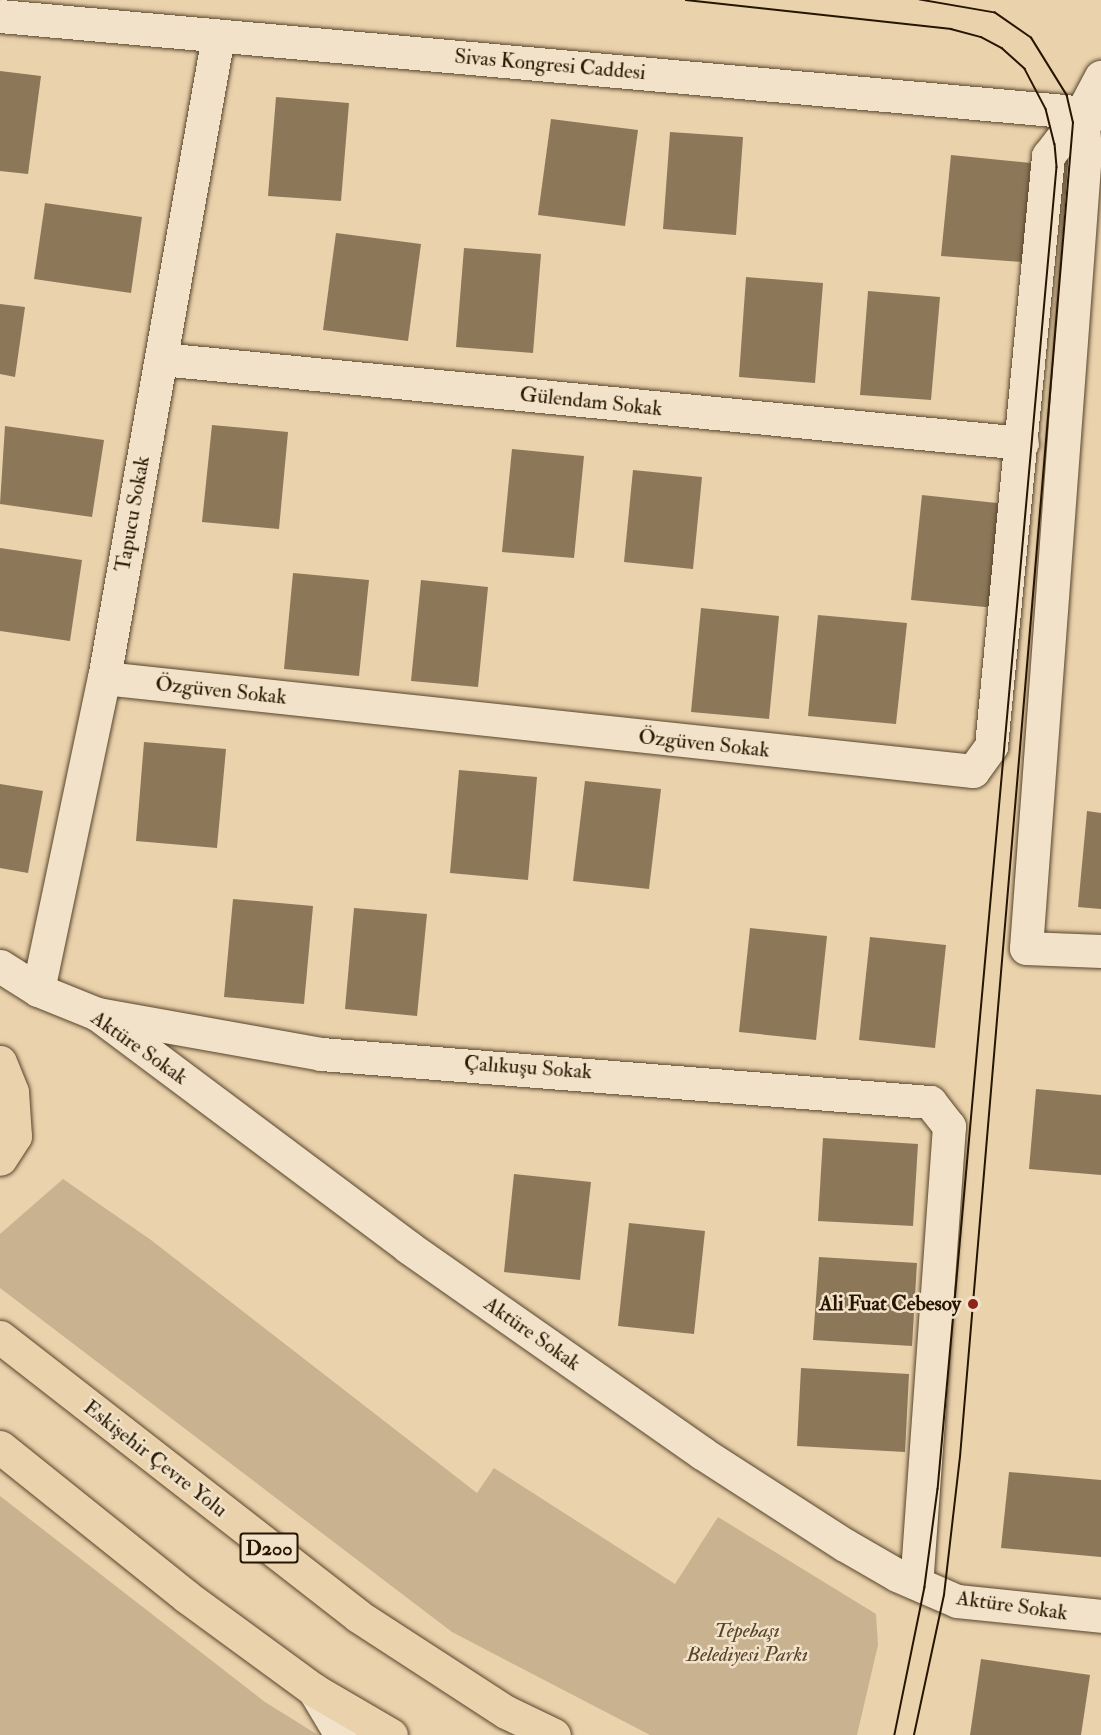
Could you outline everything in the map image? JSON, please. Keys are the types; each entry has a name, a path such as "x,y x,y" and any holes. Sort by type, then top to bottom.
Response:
{"highway":[{"path":"0,1062 12,1092 15,1136 0,1159"},
{"name":"Eskişehir Çevre Yolu","path":"0,1337 358,1616 506,1712 554,1735"},
{"path":"0,1447 187,1597 314,1690 391,1735"}],"street":[{"name":"Sivas Kongresi Caddesi","path":"0,16 1092,113"},
{"name":"Tapucu Sokak","path":"38,990 104,678 218,36"},
{"path":"1101,77 1085,152 1026,948 1101,951"},
{"path":"1022,444 1048,156 1092,113"},
{"name":"Gülendam Sokak","path":"161,359 1022,444"},
{"name":"Özgüven Sokak","path":"104,678 973,771 991,746 1022,444"},
{"name":"Aktüre Sokak","path":"0,966 38,990 97,1014 408,1247 702,1453 844,1545 916,1583 957,1601 1101,1616"},
{"name":"Çalıkuşu Sokak","path":"97,1014 321,1054 930,1102 949,1126 916,1583"},
{"path":"314,1690 341,1735"}],"green space":[{"name":"Tepebaşı Belediyesi Parkı","path":"63,1179 151,1240 477,1493 494,1468 675,1584 718,1517 876,1614 878,1645 857,1735 650,1735 452,1632 0,1288 0,1234"},
{"path":"0,1496 265,1702 318,1735 0,1735"}],"building":[{"path":"0,71 41,76 28,174 0,171"},
{"path":"276,97 349,103 341,201 268,196"},
{"path":"551,119 638,130 625,226 538,215"},
{"path":"670,132 743,137 736,235 663,229"},
{"path":"951,155 1031,163 1022,262 941,256"},
{"path":"45,203 142,217 131,293 34,279"},
{"path":"336,233 421,244 408,341 323,330"},
{"path":"464,248 541,254 533,353 456,347"},
{"path":"746,277 823,283 815,383 739,377"},
{"path":"868,291 940,297 931,400 860,395"},
{"path":"0,304 25,307 15,377 0,374"},
{"path":"212,425 288,432 279,529 202,522"},
{"path":"5,426 104,440 92,517 0,504"},
{"path":"512,449 584,456 574,558 502,552"},
{"path":"633,470 702,477 693,569 624,562"},
{"path":"922,495 1006,504 996,608 911,600"},
{"path":"0,548 82,560 70,641 0,631"},
{"path":"293,573 369,580 359,676 284,669"},
{"path":"421,580 488,587 478,687 411,681"},
{"path":"701,608 779,616 769,719 691,712"},
{"path":"818,615 907,623 896,724 808,716"},
{"path":"144,742 226,749 217,848 136,841"},
{"path":"459,770 537,777 528,880 450,873"},
{"path":"585,781 661,789 649,889 573,881"},
{"path":"0,784 43,791 28,873 0,868"},
{"path":"1087,811 1101,813 1101,909 1078,907"},
{"path":"233,899 313,906 304,1004 224,997"},
{"path":"354,908 427,914 417,1016 345,1009"},
{"path":"750,928 827,936 816,1040 739,1032"},
{"path":"870,937 946,945 935,1048 859,1040"},
{"path":"1036,1089 1101,1095 1101,1175 1029,1169"},
{"path":"823,1138 918,1144 913,1226 818,1221"},
{"path":"514,1174 591,1182 580,1280 504,1272"},
{"path":"629,1223 705,1231 694,1334 618,1326"},
{"path":"819,1257 917,1263 912,1346 813,1340"},
{"path":"801,1368 909,1374 905,1452 797,1446"},
{"path":"1009,1472 1101,1480 1101,1557 1001,1548"},
{"path":"981,1659 1090,1675 1081,1735 970,1735"}],"tram line":[{"path":"686,0 951,29 981,37 1002,48 1025,69 1046,109 1055,144 1057,167 938,1489 925,1587 895,1735"},
{"path":"914,1735 944,1595 960,1457 1073,123 1067,96 1031,38 995,13 920,0"}],"place":[{"name":"Ali Fuat Cebesoy","path":"973,1304"}]}
